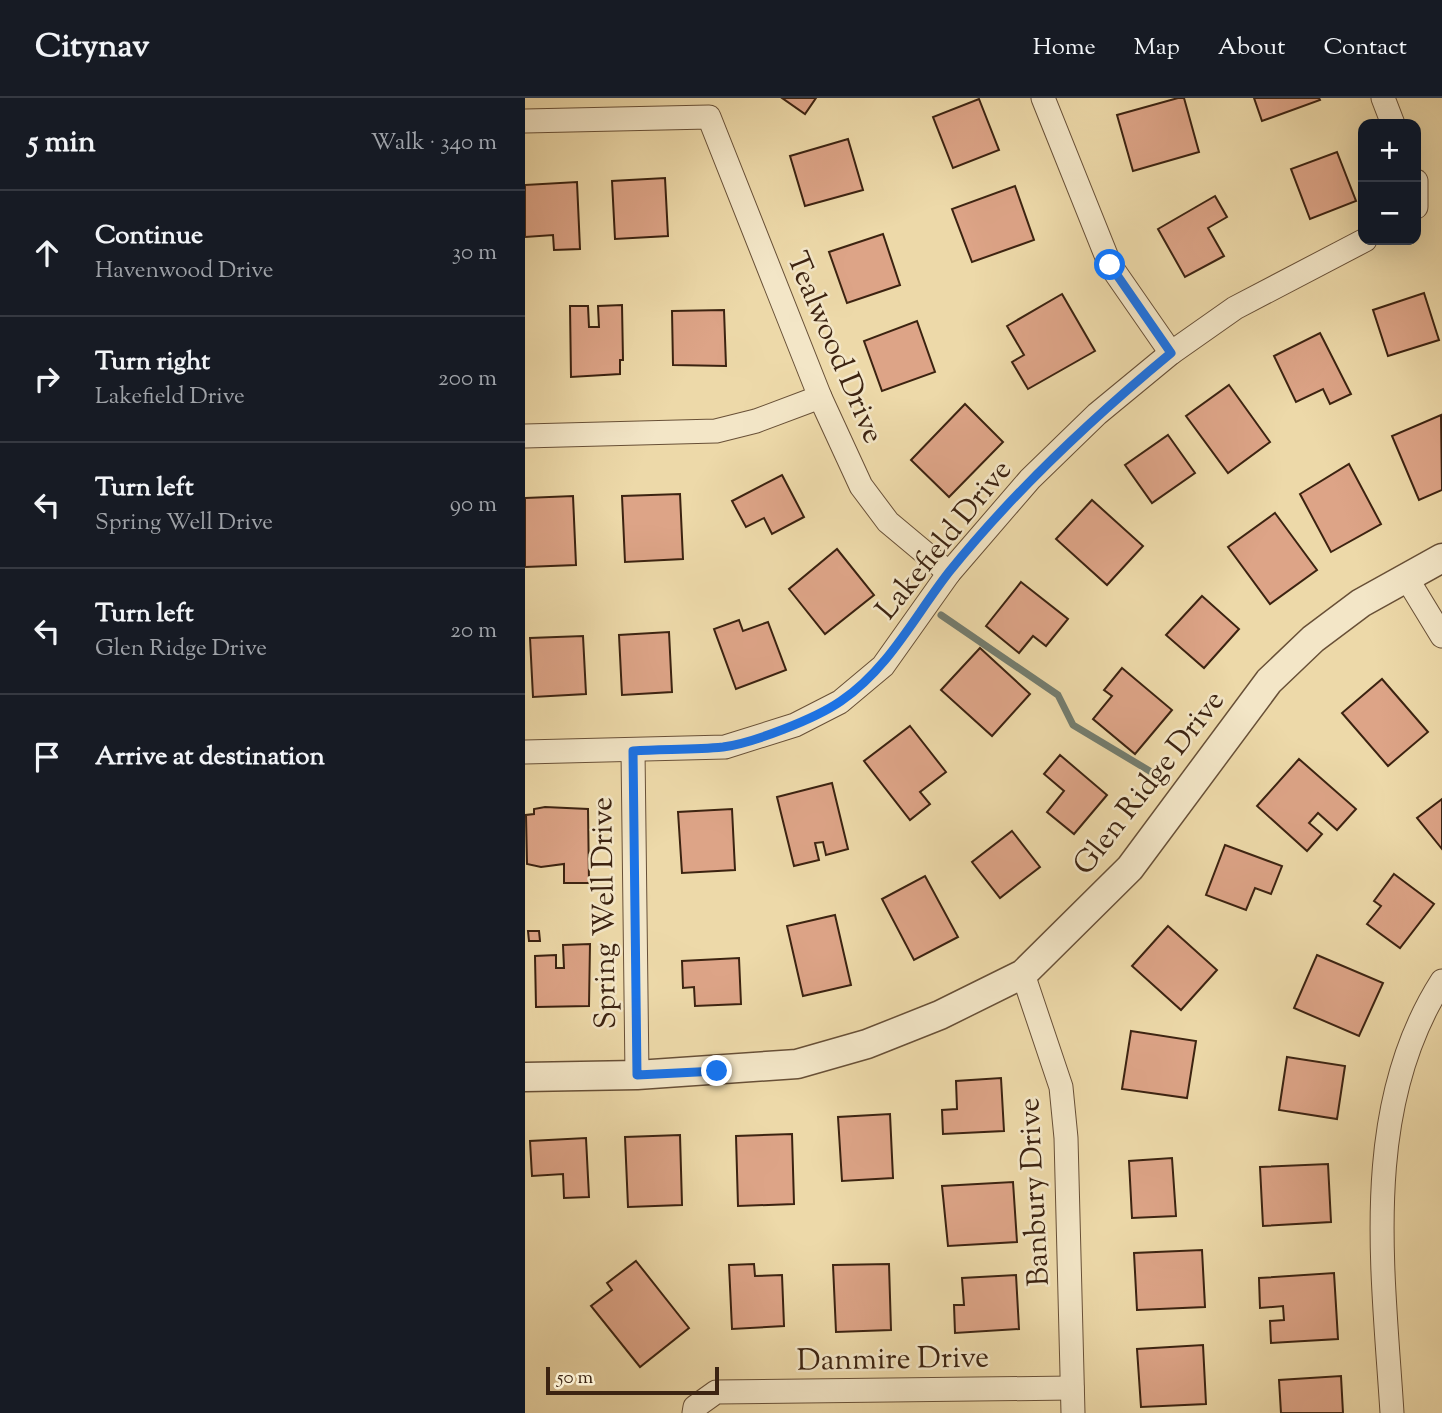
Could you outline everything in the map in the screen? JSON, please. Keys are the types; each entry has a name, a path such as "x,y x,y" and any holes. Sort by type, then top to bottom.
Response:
{"street":[{"path":"1042,98 1110,265 1171,353"},
{"path":"1383,98 1391,119"},
{"name":"Tealwood Drive","path":"525,121 709,117 820,397 861,486 888,522 949,573"},
{"name":"Lakefield Drive","path":"525,752 725,747 795,725 840,702 883,666 949,573 1030,480 1097,414 1171,353 1235,308 1358,244"},
{"path":"525,436 705,432 756,421 820,397"},
{"name":"Glen Ridge Drive","path":"525,1077 637,1075 797,1063 867,1044 940,1015 1023,974 1131,868 1269,681 1313,639 1361,603 1442,558"},
{"path":"1406,577 1442,636"},
{"name":"Spring Well Drive","path":"633,751 637,1075"},
{"name":"Banbury Drive","path":"1023,974 1061,1087 1066,1138 1073,1413"},
{"path":"1392,1413 1382,1212 1387,1134 1405,1057 1442,981"},
{"name":"Danmire Drive","path":"694,1413 695,1407 716,1392 1072,1388"}],"building":[{"path":"782,98 816,98 805,114"},
{"path":"1184,98 1199,152 1133,171 1117,115"},
{"path":"1254,98 1319,98 1320,100 1262,121"},
{"path":"979,99 999,150 953,168 933,117"},
{"path":"848,139 863,190 805,206 790,156"},
{"path":"1337,152 1356,201 1310,219 1291,169"},
{"path":"665,178 668,236 615,239 612,181"},
{"path":"577,182 580,249 554,250 553,235 525,237 525,185"},
{"path":"1015,186 1034,240 972,262 952,209"},
{"path":"1215,196 1227,217 1208,228 1224,256 1185,277 1158,229"},
{"path":"883,234 900,285 847,303 829,252"},
{"path":"1424,293 1439,340 1388,356 1373,310"},
{"path":"1062,294 1095,351 1028,389 1012,362 1024,355 1007,326"},
{"path":"622,305 623,360 620,360 620,374 571,377 570,306 588,306 589,327 599,327 598,306"},
{"path":"724,310 726,366 673,365 672,311"},
{"path":"917,321 935,372 882,391 864,341"},
{"path":"1320,333 1351,394 1330,404 1323,389 1296,402 1274,356"},
{"path":"1229,385 1270,442 1228,473 1186,416"},
{"path":"965,404 1003,442 949,497 911,460"},
{"path":"1441,415 1442,490 1419,500 1392,436"},
{"path":"1168,435 1195,473 1152,503 1125,465"},
{"path":"1349,464 1381,524 1331,552 1300,494"},
{"path":"782,475 804,517 772,534 764,518 746,527 732,501"},
{"path":"680,494 683,559 625,562 622,496"},
{"path":"573,496 576,565 525,567 525,498"},
{"path":"1092,500 1143,546 1107,585 1056,539"},
{"path":"1275,513 1317,570 1270,604 1228,547"},
{"path":"837,549 874,595 825,634 789,589"},
{"path":"1021,582 1068,619 1046,646 1033,636 1019,653 986,626"},
{"path":"1202,596 1239,629 1204,668 1166,635"},
{"path":"739,620 743,631 768,622 786,670 736,689 714,629"},
{"path":"669,632 672,692 622,695 619,635"},
{"path":"583,636 586,694 533,697 530,638"},
{"path":"980,648 1030,694 992,736 941,690"},
{"path":"1122,668 1172,710 1135,754 1093,719 1112,696 1104,690"},
{"path":"1382,679 1428,732 1388,766 1342,713"},
{"path":"910,726 946,772 920,792 930,804 910,820 864,761"},
{"path":"1060,755 1107,795 1074,834 1047,812 1064,791 1044,774"},
{"path":"1299,759 1356,809 1337,830 1318,813 1309,823 1322,834 1307,851 1257,806"},
{"path":"832,783 848,849 826,855 823,842 815,843 819,860 794,866 777,797"},
{"path":"1442,799 1442,849 1417,818"},
{"path":"534,809 588,809 589,883 564,883 564,864 541,867 527,864 526,815 534,814"},
{"path":"732,809 735,870 682,873 678,812"},
{"path":"1012,831 1040,867 1000,898 972,862"},
{"path":"1225,845 1282,866 1271,894 1255,888 1246,910 1206,895"},
{"path":"1394,874 1434,904 1400,948 1367,924 1381,906 1374,901"},
{"path":"925,876 958,937 914,960 882,899"},
{"path":"835,915 851,985 803,996 787,926"},
{"path":"1168,926 1217,970 1181,1010 1132,966"},
{"path":"528,931 539,931 540,941 529,941"},
{"path":"590,944 589,1006 536,1007 535,956 556,955 556,968 564,968 563,945"},
{"path":"1317,955 1383,983 1359,1036 1294,1008"},
{"path":"739,958 741,1004 695,1006 694,987 683,988 682,961"},
{"path":"1131,1031 1196,1041 1187,1098 1122,1089"},
{"path":"1287,1057 1345,1066 1337,1119 1279,1110"},
{"path":"1001,1078 1004,1131 943,1134 942,1110 957,1109 956,1081"},
{"path":"890,1114 893,1178 842,1181 838,1117"},
{"path":"792,1134 794,1204 738,1206 736,1136"},
{"path":"680,1135 682,1205 628,1207 625,1137"},
{"path":"586,1138 589,1197 564,1198 563,1174 532,1176 530,1141"},
{"path":"1172,1158 1176,1216 1132,1218 1129,1161"},
{"path":"1328,1164 1331,1222 1263,1226 1260,1167"},
{"path":"1013,1182 1017,1242 948,1246 942,1186"},
{"path":"1202,1250 1205,1307 1137,1310 1134,1253"},
{"path":"636,1261 689,1328 640,1367 591,1306 612,1290 607,1283"},
{"path":"754,1264 755,1276 782,1275 784,1326 732,1329 729,1265"},
{"path":"889,1264 891,1330 836,1332 833,1265"},
{"path":"1334,1273 1338,1339 1271,1343 1270,1321 1284,1320 1283,1306 1260,1308 1259,1278"},
{"path":"1016,1275 1019,1329 955,1333 954,1305 964,1305 962,1278"},
{"path":"1203,1345 1206,1404 1141,1407 1137,1349"},
{"path":"1341,1376 1343,1413 1281,1413 1279,1380"}],"waterway":[{"path":"941,615 1058,695 1073,725 1158,776"}],"route":[{"path":"717,1071 637,1075 633,751 725,747 795,725 840,702 883,666 949,573 1030,480 1097,414 1171,353 1110,265"}]}
